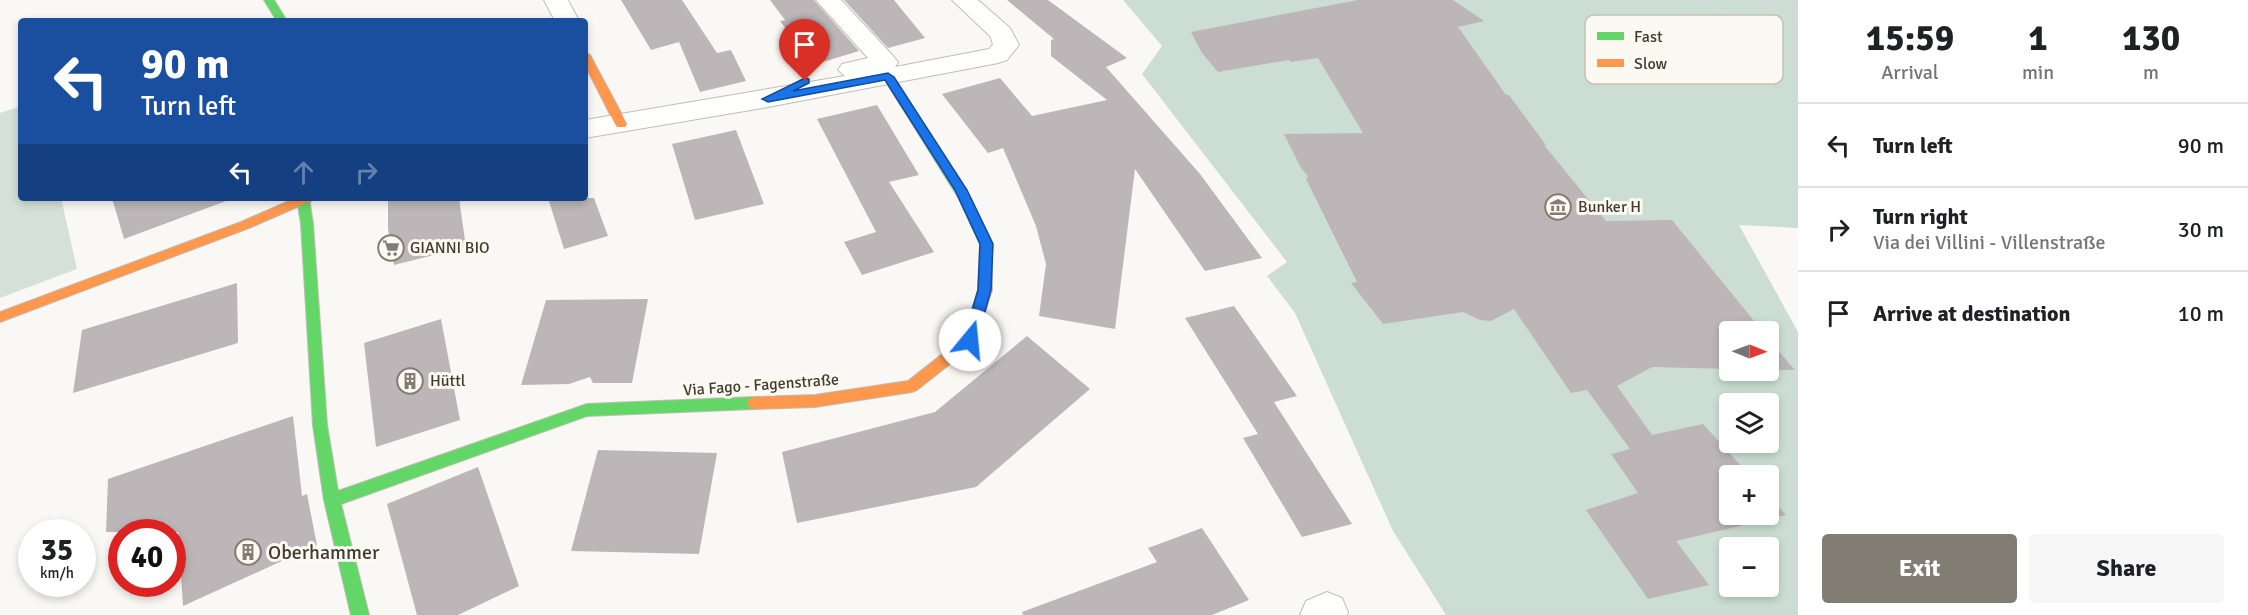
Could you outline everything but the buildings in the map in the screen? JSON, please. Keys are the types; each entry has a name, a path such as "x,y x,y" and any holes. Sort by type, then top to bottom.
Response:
{"street":[{"path":"269,0 280,18"},
{"path":"556,0 565,18"},
{"path":"768,99 805,81 885,62 828,0"},
{"path":"588,129 768,99 999,55 1006,45 1001,33 964,0"},
{"path":"588,61 621,124"},
{"name":"Via Fago - Fagenstraße","path":"332,500 587,410 815,401 912,386 970,340 985,290 986,244 961,190 888,77"},
{"path":"0,317 245,225 299,201"},
{"path":"304,201 308,224 320,425 332,500 360,615"}],"path":[{"path":"1694,0 1728,15"},
{"path":"1759,0 1798,24"},
{"path":"1774,0 1798,12"},
{"path":"1783,47 1798,59"}],"shaded area":[{"path":"18,107 18,201 62,201 77,269 0,298 0,113"}],"green space":[{"path":"1123,0 1798,0 1798,228 1739,225 1798,332 1798,615 1446,615 1393,531 1295,313 1267,276 1287,262 1142,74 1162,46"}],"traffic: fast":[{"path":"269,0 280,18"},
{"path":"888,77 965,199"},
{"path":"303,201 307,224 320,425 332,500 360,615"},
{"path":"332,500 587,410 754,403"}],"traffic: slow":[{"path":"588,61 621,124"},
{"path":"754,403 815,401 912,386 970,340 985,290 986,244 965,199"},
{"path":"0,317 245,225 300,201"}],"place":[{"name":"Bunker H","path":"1558,207"},
{"name":"GIANNI BIO","path":"391,248"},
{"name":"Hüttl","path":"410,381"},
{"name":"Oberhammer","path":"248,552"}],"route":[{"path":"805,81 768,99 888,77 961,190 986,244 985,290 970,340"}]}
